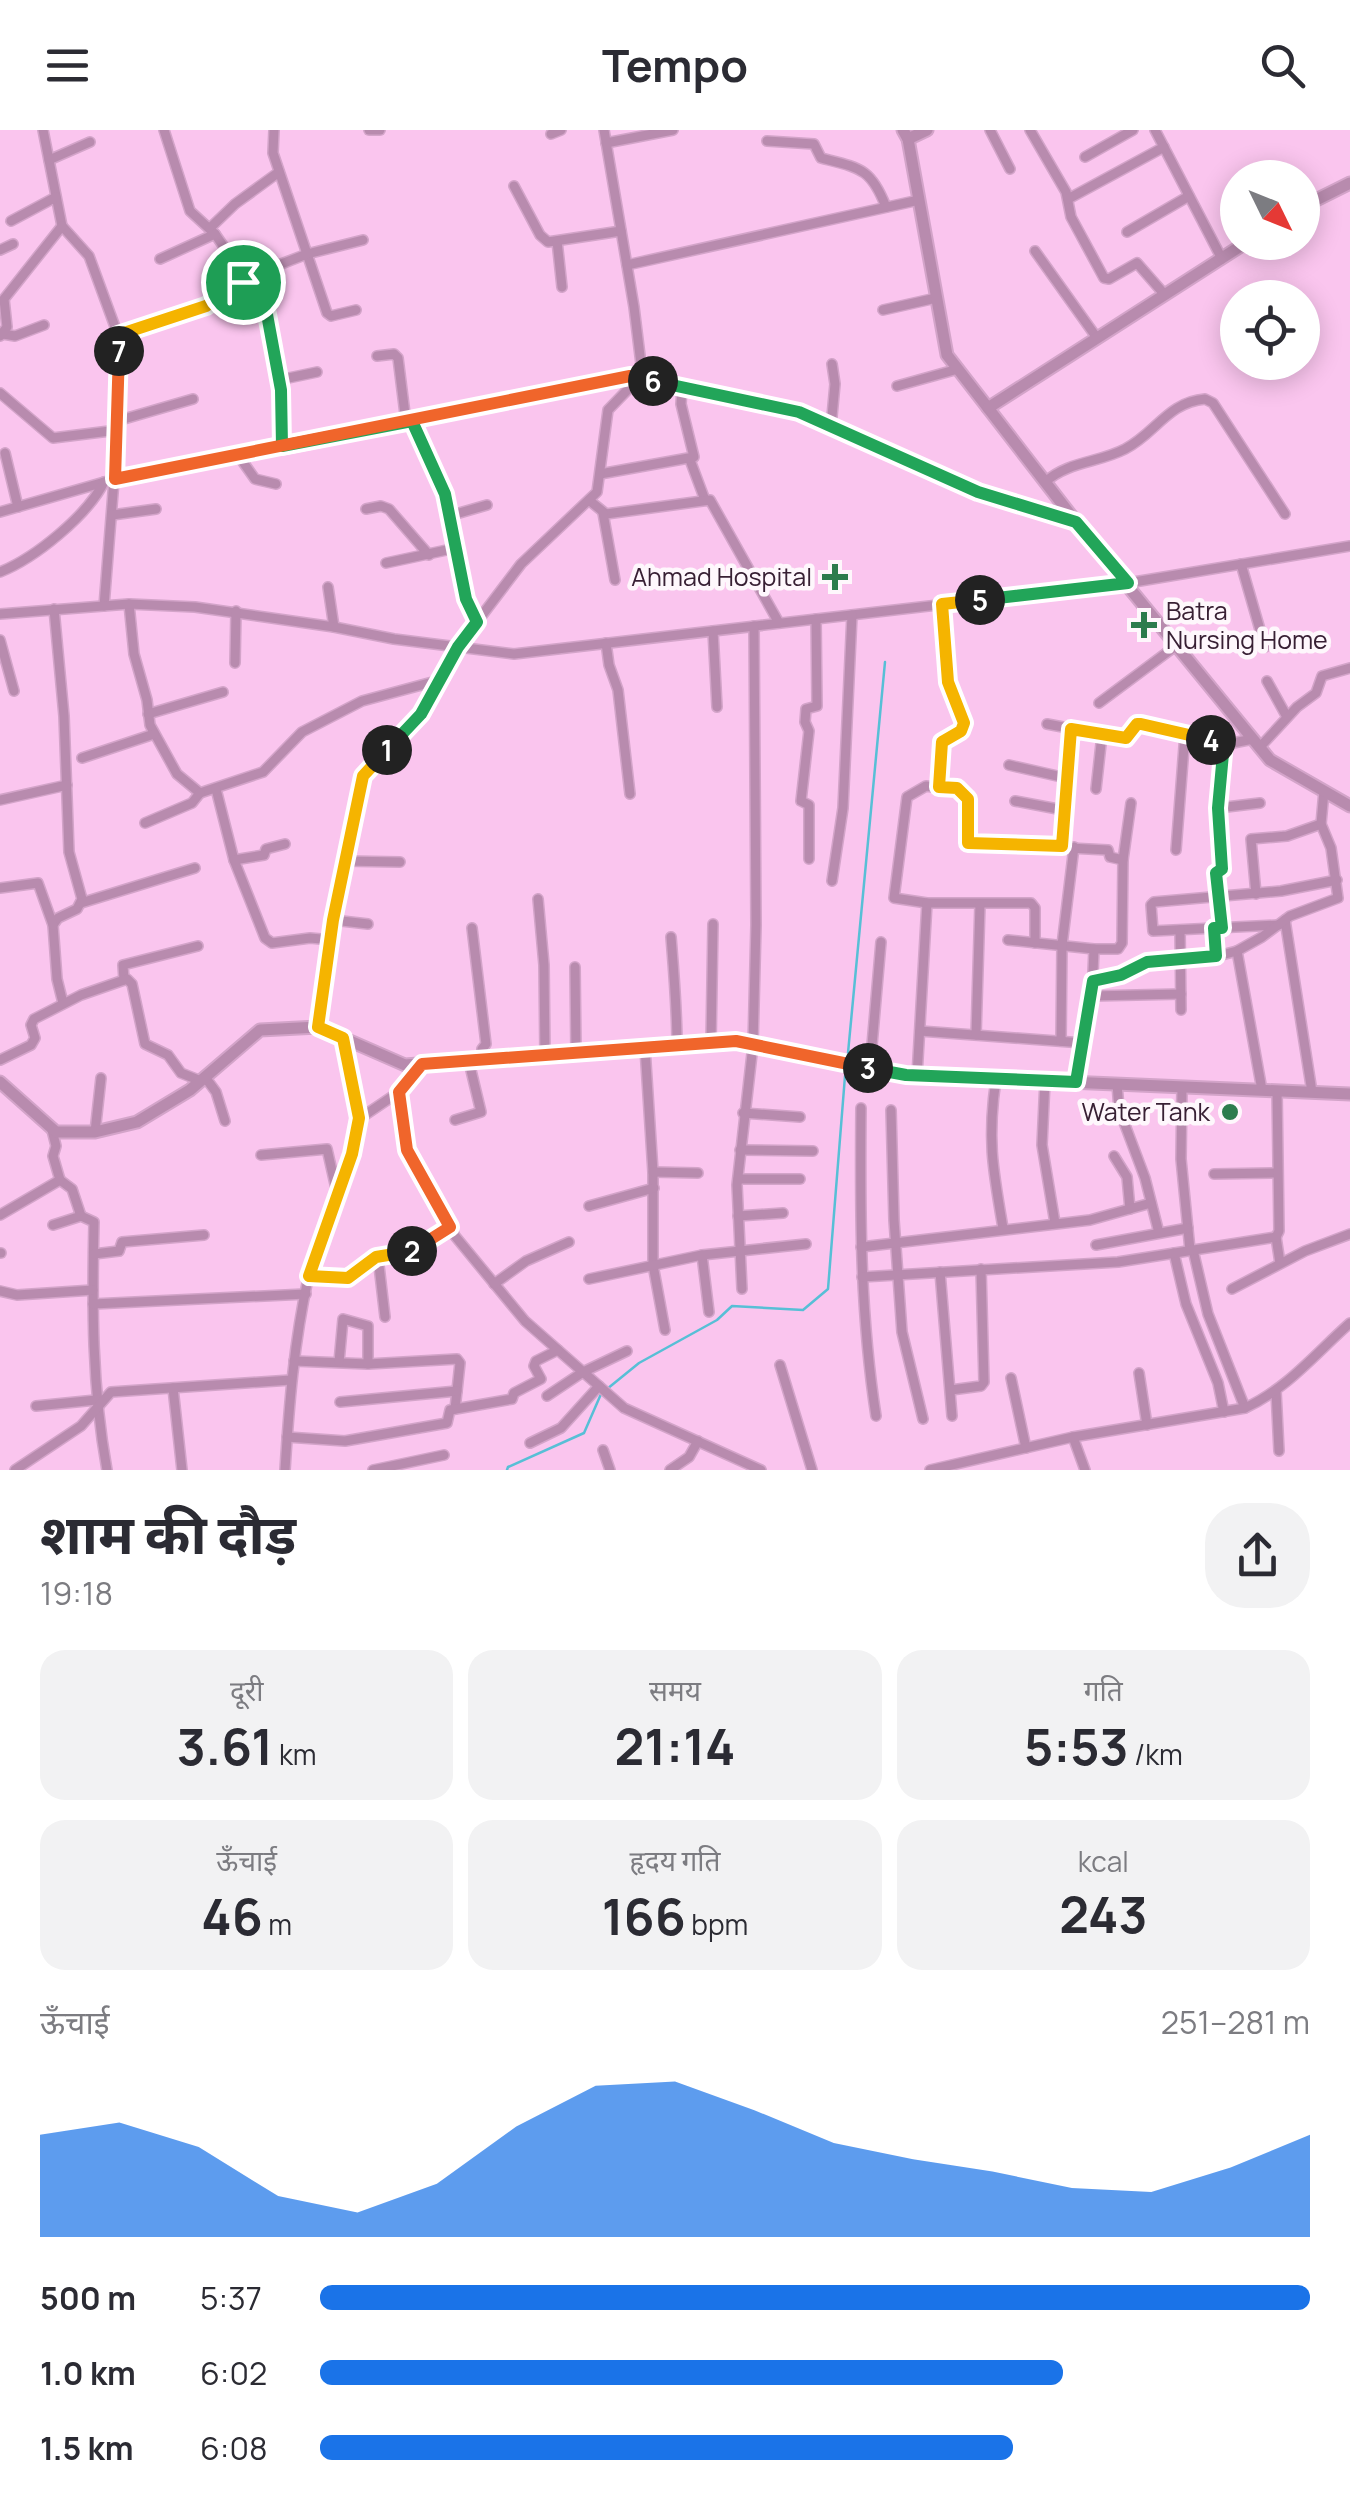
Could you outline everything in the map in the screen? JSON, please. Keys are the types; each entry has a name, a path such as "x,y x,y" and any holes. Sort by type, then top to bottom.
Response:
{"street":[{"path":"43,130 62,226 89,256 118,335 117,425 109,481 112,515 104,606"},
{"path":"164,130 190,210 212,231 266,309 279,380 282,446"},
{"path":"274,130 273,153 329,315 356,310"},
{"path":"369,130 380,130"},
{"path":"318,1027 333,920 363,776 421,714 458,647 521,564 597,492 608,410 639,378 641,364 604,130"},
{"path":"606,144 673,130"},
{"path":"927,130 906,134 947,355 1076,522 1270,760 1350,806"},
{"path":"990,130 1010,169"},
{"path":"1030,130 1068,199 1071,217 1104,278 1138,263 1165,295"},
{"path":"1085,157 1133,130"},
{"path":"1155,130 1220,254"},
{"path":"49,160 90,142"},
{"path":"768,142 814,144 821,158 865,171 877,184 886,207"},
{"path":"1068,199 1164,147"},
{"path":"160,259 212,231 235,204 279,172"},
{"path":"1320,198 1350,183"},
{"path":"514,186 540,235 548,242 621,231"},
{"path":"1127,232 1189,196"},
{"path":"11,221 56,197"},
{"path":"627,266 919,200"},
{"path":"1,335 8,327 6,296 62,226"},
{"path":"118,335 206,306 244,280 307,254 363,240"},
{"path":"558,241 562,287"},
{"path":"0,250 12,244"},
{"path":"1035,252 1098,338"},
{"path":"988,408 1220,259"},
{"path":"883,310 936,298"},
{"path":"1,335 16,336 44,325"},
{"path":"377,356 394,354 398,358 409,422 438,476 466,599 477,622"},
{"path":"831,426 835,384 832,364"},
{"path":"898,386 958,369"},
{"path":"279,380 317,372"},
{"path":"0,512 109,481 630,376 799,412 978,492 1076,522"},
{"path":"600,474 690,460 694,455 681,404 682,387"},
{"path":"0,393 53,438 117,425 192,400"},
{"path":"1046,482 1068,466 1128,447 1162,416 1205,399 1212,403 1285,514"},
{"path":"5,454 18,507"},
{"path":"238,455 255,479 276,484"},
{"path":"690,460 705,500"},
{"path":"0,572 24,560 90,507 109,481"},
{"path":"603,513 710,500 779,623"},
{"path":"590,501 603,513 615,580"},
{"path":"366,510 381,506 390,510 428,555"},
{"path":"450,516 487,506"},
{"path":"112,515 156,509"},
{"path":"0,614 129,604 236,611 394,639 514,654 1128,583 1350,546"},
{"path":"386,564 456,548"},
{"path":"1241,564 1265,648"},
{"path":"328,587 334,627"},
{"path":"129,604 134,654 154,734 177,774 200,793"},
{"path":"939,787 942,742 961,731 964,723 948,682 942,604"},
{"path":"54,609 69,852 81,902"},
{"path":"235,663 236,611"},
{"path":"832,881 843,808 852,615"},
{"path":"809,859 809,807 801,801 809,731 804,722 806,709 817,706 816,619"},
{"path":"742,1289 738,1179 752,1044 757,840 754,626"},
{"path":"713,631 717,707"},
{"path":"0,640 14,691"},
{"path":"606,643 618,690 630,794"},
{"path":"1099,703 1177,645"},
{"path":"1047,724 1126,738 1141,724 1224,743 1257,743 1316,693 1324,674 1350,668"},
{"path":"145,823 192,803 200,793 263,772 302,732 362,701 440,680"},
{"path":"1268,682 1287,717"},
{"path":"148,714 223,692"},
{"path":"1061,1041 1068,847 1062,810 1071,729"},
{"path":"82,758 154,734"},
{"path":"1176,850 1185,734"},
{"path":"1096,789 1102,735"},
{"path":"1216,956 1220,898 1216,873 1222,869 1218,808 1224,743"},
{"path":"1008,765 1066,778"},
{"path":"0,800 66,785"},
{"path":"1035,942 1034,904 927,903 892,896 904,800 920,787 957,788 968,799 968,843 1108,850 1110,857 1123,860"},
{"path":"216,789 234,860 269,942 332,940"},
{"path":"1093,981 1121,975 1147,962 1237,951 1282,922 1338,898 1330,848 1320,824 1324,792"},
{"path":"1015,800 1062,810"},
{"path":"1008,940 1094,948 1122,946 1123,860 1131,803"},
{"path":"1218,808 1260,803"},
{"path":"1256,894 1251,838 1287,836 1320,824"},
{"path":"234,860 264,855 266,849 286,844"},
{"path":"344,861 400,862"},
{"path":"53,925 81,902 195,868"},
{"path":"1282,922 1152,931 1152,903 1256,894 1337,880"},
{"path":"0,888 38,883 53,925 57,980 63,1003"},
{"path":"538,899 544,965 545,1057"},
{"path":"918,1076 927,903"},
{"path":"976,1035 980,904"},
{"path":"333,920 368,924"},
{"path":"1282,922 1312,1092"},
{"path":"711,1043 713,924"},
{"path":"472,928 485,1061"},
{"path":"1180,930 1181,1010"},
{"path":"672,937 678,989 677,1046"},
{"path":"870,1068 882,942"},
{"path":"124,980 122,964 198,946"},
{"path":"1076,1082 1092,996 1094,948"},
{"path":"1237,951 1262,1090"},
{"path":"575,967 576,1053"},
{"path":"0,1060 32,1045 32,1022 63,1003 124,980 132,984 145,1044 168,1055 181,1073 203,1079 216,1092 225,1121"},
{"path":"1092,996 1182,994"},
{"path":"52,1130 95,1132 137,1122 203,1079 260,1030 318,1027 406,1065 736,1041 918,1076 1350,1094"},
{"path":"920,1031 1084,1043"},
{"path":"285,1470 291,1380 309,1276 352,1154 359,1118 343,1038"},
{"path":"644,1048 654,1188 654,1265 665,1330"},
{"path":"455,1120 481,1112 469,1062"},
{"path":"359,1118 399,1092 422,1064"},
{"path":"95,1132 101,1078"},
{"path":"996,1079 989,1124 1003,1228"},
{"path":"1045,1081 1042,1145 1055,1223"},
{"path":"0,1082 52,1130 56,1146 53,1156 60,1180 72,1189 80,1216"},
{"path":"1117,1084 1123,1122 1159,1233"},
{"path":"1182,1087 1181,1143 1192,1250 1208,1314 1245,1408"},
{"path":"1278,1091 1276,1173 1280,1231 1276,1237 1280,1263"},
{"path":"399,1092 407,1150 450,1227 525,1321 624,1408 761,1470"},
{"path":"861,1108 862,1277 866,1356 876,1416"},
{"path":"891,1110 896,1245 906,1354 923,1419"},
{"path":"743,1113 800,1117"},
{"path":"261,1155 328,1149 338,1195"},
{"path":"740,1150 813,1151"},
{"path":"1114,1156 1127,1177 1130,1209"},
{"path":"653,1172 698,1172"},
{"path":"1214,1174 1276,1173"},
{"path":"738,1179 800,1179"},
{"path":"0,1215 60,1180"},
{"path":"589,1206 654,1188"},
{"path":"861,1247 1090,1220 1152,1203"},
{"path":"738,1216 782,1213"},
{"path":"53,1225 80,1216 94,1222 96,1404 107,1470"},
{"path":"309,1276 348,1278 378,1257 413,1251 450,1227"},
{"path":"1096,1244 1188,1228"},
{"path":"1232,1290 1280,1263 1350,1234"},
{"path":"94,1254 119,1251 122,1242 204,1235"},
{"path":"862,1277 1118,1262 1276,1237"},
{"path":"494,1284 526,1261 569,1242"},
{"path":"589,1278 702,1255 806,1244"},
{"path":"1174,1253 1186,1304 1218,1383 1224,1412"},
{"path":"702,1255 709,1312"},
{"path":"378,1257 385,1316"},
{"path":"950,1390 981,1386 984,1382 981,1269"},
{"path":"940,1272 942,1333 952,1416"},
{"path":"0,1291 17,1294 93,1290"},
{"path":"93,1304 306,1294"},
{"path":"339,1362 343,1320 368,1326 368,1364"},
{"path":"930,1470 1073,1437 1245,1408 1276,1390 1349,1327"},
{"path":"287,1437 333,1442 447,1423 450,1410 510,1400 514,1393 540,1381 536,1362 558,1350"},
{"path":"547,1396 627,1350"},
{"path":"294,1362 368,1364 457,1359 460,1363 455,1410"},
{"path":"780,1365 812,1470"},
{"path":"1139,1373 1147,1425"},
{"path":"1011,1378 1026,1448"},
{"path":"15,1470 81,1426 96,1404 111,1392 291,1380"},
{"path":"173,1388 182,1470"},
{"path":"530,1443 562,1428 601,1388"},
{"path":"340,1402 457,1390"},
{"path":"1276,1390 1279,1451"},
{"path":"36,1406 96,1404"},
{"path":"1073,1437 1084,1470"},
{"path":"670,1470 689,1456 698,1440"},
{"path":"602,1450 610,1470"},
{"path":"374,1470 444,1455"}],"waterway":[{"path":"848,1053 885,662"},
{"path":"607,1389 639,1363 717,1320 732,1306 803,1310 828,1289 845,1076"},
{"path":"507,1470 584,1433 601,1394"}],"place":[{"name":"Ahmad Hospital","path":"835,577"},
{"name":"Batra Nursing Home","path":"1144,625"},
{"name":"Water Tank","path":"1230,1112"}],"route":[{"path":"243,282 206,306 118,335 115,479 412,421 630,376 799,412 978,492 1076,522 1128,583 942,604 948,682 964,723 956,736 942,742 939,787 957,788 968,799 968,843 1062,846 1071,729 1126,738 1141,724 1224,743 1218,808 1222,871 1216,873 1222,928 1214,928 1216,956 1147,962 1121,975 1093,981 1076,1082 906,1075 736,1041 422,1064 399,1092 407,1150 450,1227 413,1251 376,1257 348,1278 309,1276 352,1154 359,1118 343,1038 318,1027 345,852 363,776 421,714 458,647 477,622 466,599 445,494 412,421 282,446 281,390 266,309 243,282"}]}
